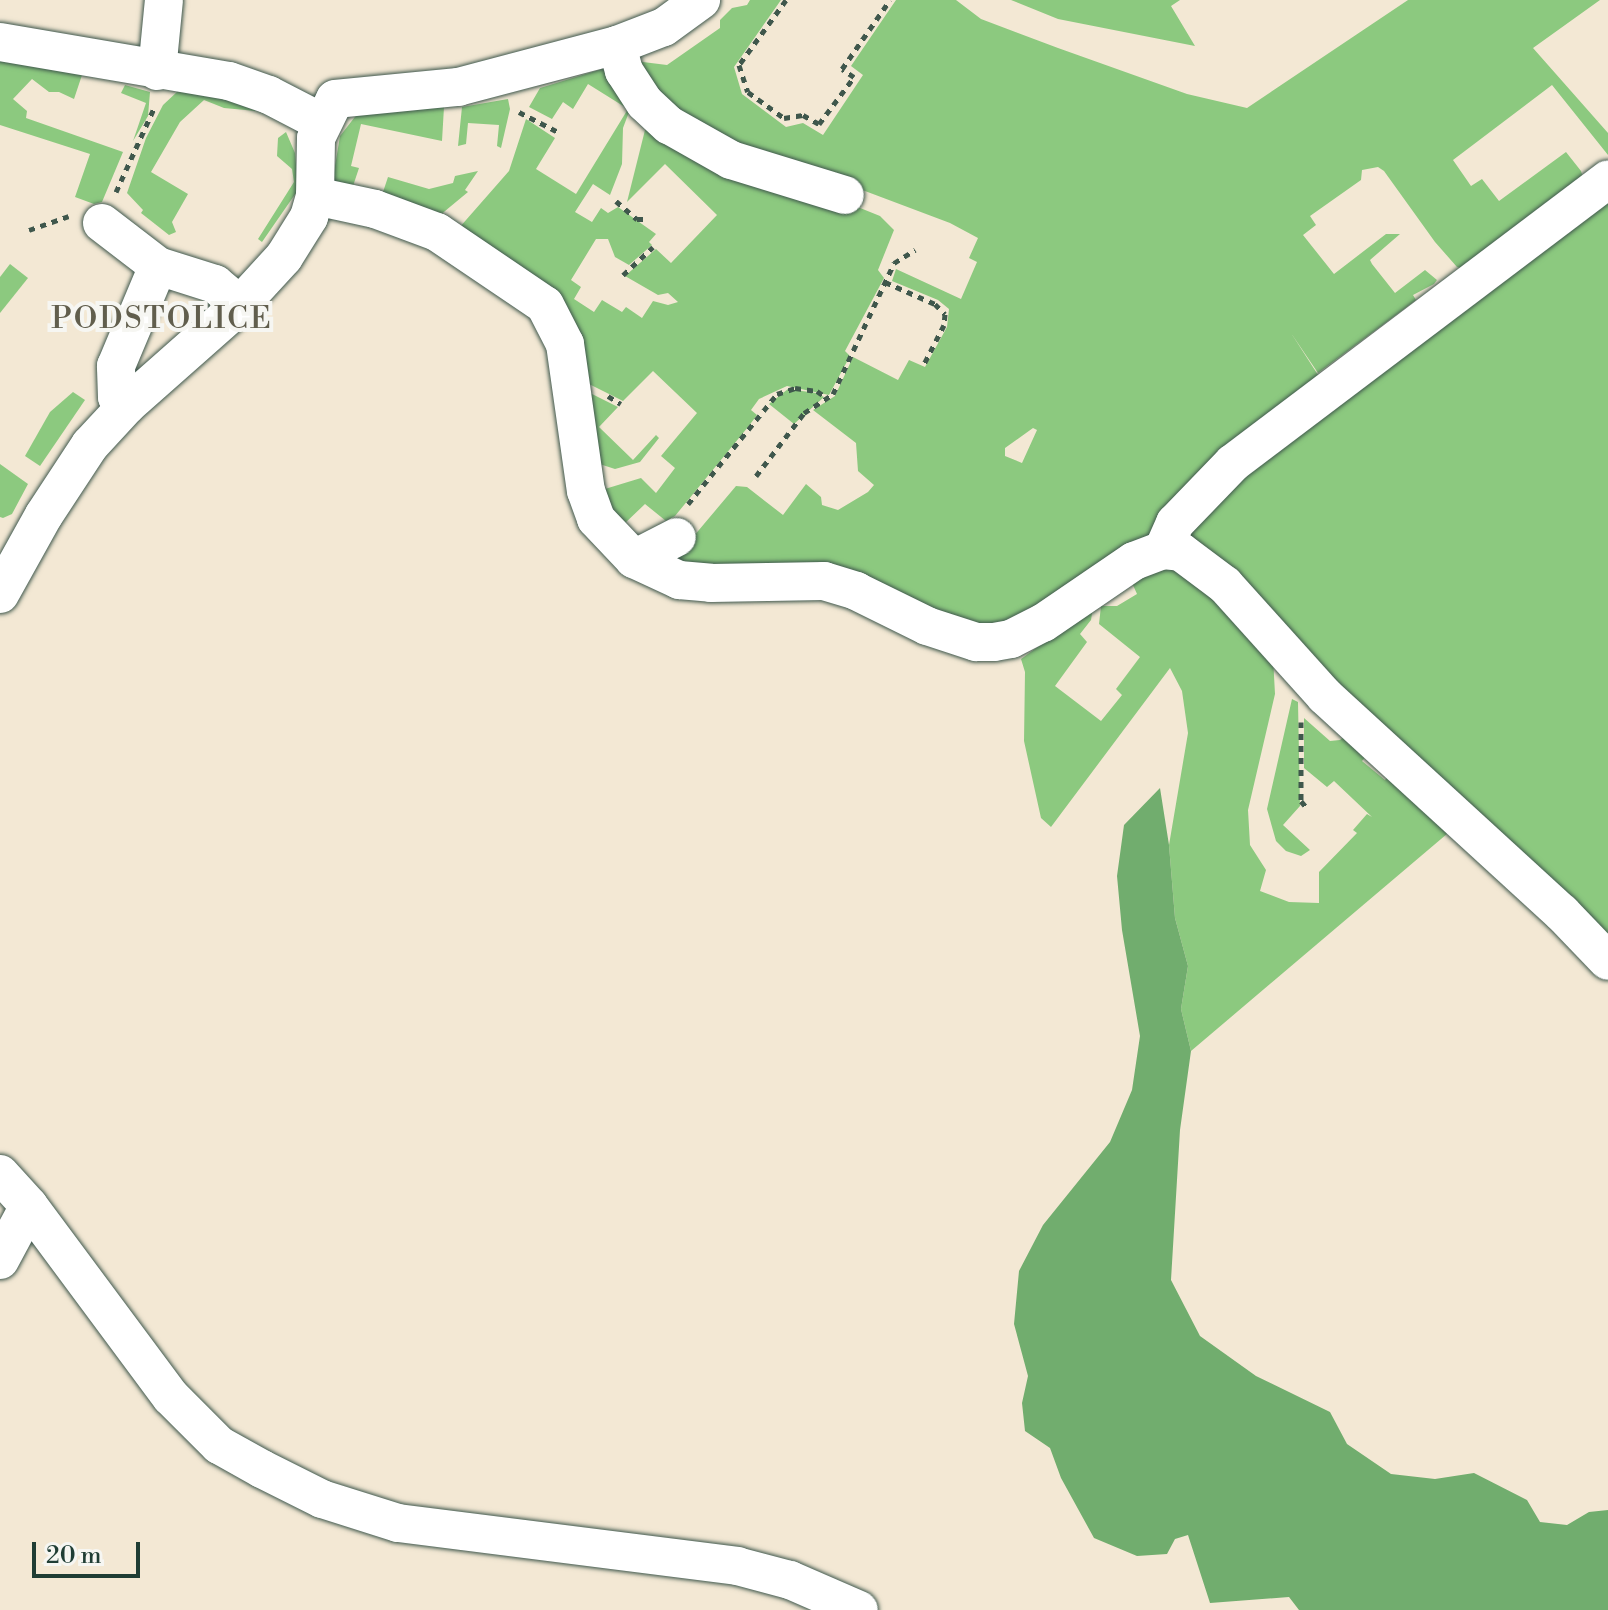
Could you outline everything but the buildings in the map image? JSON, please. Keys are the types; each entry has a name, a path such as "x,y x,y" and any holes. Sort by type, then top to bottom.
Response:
{"street":[{"path":"159,83 164,0"},
{"path":"0,594 70,473 127,405 240,305 284,257 309,217 315,196 314,155 321,122 335,99 342,95 458,87 617,45 664,27 701,0"},
{"path":"0,42 159,83 229,81 269,95 321,122"},
{"path":"617,45 624,71 642,110 731,160 845,195"},
{"path":"1163,550 1175,523 1233,463 1608,179"},
{"path":"315,196 375,209 437,232 545,305 565,344 586,491 596,519 634,559 679,580 722,584 824,581 856,591 927,626 976,642 994,642 1029,631 1106,578 1163,550 1181,552 1225,585 1325,696 1562,913 1608,961"},
{"path":"99,209 158,266 215,284 240,305"},
{"path":"127,405 117,397 116,366 158,266"},
{"path":"634,559 677,527"},
{"path":"0,1174 29,1206 135,1352 197,1426 219,1445 322,1499 398,1523 737,1566 820,1601 859,1610"},
{"path":"0,1260 29,1206"}],"path":[{"path":"786,0 739,65 748,92 784,118 803,115 819,124 854,77 842,69 890,0"},
{"path":"29,230 56,218 99,209 159,83"},
{"path":"519,112 558,132"},
{"path":"616,201 637,219 645,219"},
{"path":"623,275 653,247"},
{"path":"756,476 802,416 837,387 897,259 915,250"},
{"path":"885,282 935,304 945,314 944,325 924,364"},
{"path":"677,527 777,394 795,388 823,393 827,398"},
{"path":"1300,712 1301,801 1307,808"}],"green space":[{"path":"750,0 781,0 734,67 742,94 786,127 803,123 823,135 863,75 851,66 896,0 956,0 981,19 1058,48 1187,94 1247,108 1408,0 1600,0 1533,48 1608,133 1608,155 1552,85 1453,160 1471,186 1482,179 1499,201 1566,152 1581,171 1584,181 1463,269 1457,267 1435,242 1384,171 1378,167 1362,170 1361,180 1310,216 1316,225 1303,235 1334,274 1386,234 1400,234 1370,260 1372,264 1395,293 1425,270 1437,280 1434,284 1413,295 1416,300 1318,373 1291,333 1320,378 1160,529 997,633 672,562 736,486 747,487 783,515 806,484 821,497 822,505 838,510 868,492 874,485 858,471 856,443 813,410 835,396 853,357 898,380 909,360 925,367 947,327 949,309 938,300 892,281 896,269 961,299 977,262 969,258 978,238 950,223 687,124 635,61 667,65 720,28 720,20 732,8 747,5","holes":["1033,428 1037,430 1022,463 1005,456 1005,448"]},
{"path":"1011,0 1180,0 1171,6 1195,46 1058,19"},
{"path":"0,52 84,69 74,99 59,92 49,92 32,79 13,99 27,111 26,118 123,152 102,202 94,204 75,197 90,154 0,125"},
{"path":"602,69 608,71 632,104 623,128 622,164 610,195 593,184 575,212 592,222 601,208 608,213 618,207 656,234 649,242 652,245 629,265 615,257 608,239 596,239 571,280 581,287 574,299 594,312 602,300 622,312 626,307 642,318 653,301 668,305 678,302 668,293 658,295 625,276 656,249 671,263 717,215 665,164 627,202 647,122 880,216 894,230 878,270 884,278 845,351 850,356 829,395 787,386 759,399 751,410 757,415 675,516 666,521 645,504 622,526 595,492 641,478 656,493 675,468 661,456 697,413 653,371 623,401 587,383 575,349 459,228 509,171 526,119 555,138 536,169 576,194 628,109 588,84 573,109 563,102 552,119 529,107 540,88"},
{"path":"125,85 150,92 148,116 133,141 146,103 121,93"},
{"path":"202,89 257,111 224,108 204,100 180,122 151,172 188,194 172,222 176,232 169,235 141,213 143,210 127,193 146,138 163,105 178,91"},
{"path":"508,99 510,109 501,148 497,146 499,125 468,123 466,144 458,146 462,107"},
{"path":"444,107 442,141 361,124 351,166 359,168 353,186 382,195 388,177 429,189 453,183 455,176 478,171 465,190 468,192 439,216 332,184 340,136 358,113"},
{"path":"286,132 295,153 298,190 262,242 258,239 294,182 292,169 277,156 278,138"},
{"path":"1608,191 1608,947 1469,816 1187,534 1200,510"},
{"path":"10,264 28,278 0,313 0,277"},
{"path":"788,389 824,397 794,424 769,404"},
{"path":"586,391 618,407 599,427 633,460 656,435 659,438 640,462 615,469 587,460"},
{"path":"73,392 85,400 40,466 25,456 50,412"},
{"path":"0,464 28,484 12,514 3,518 0,517"},
{"path":"1180,566 1273,657 1275,694 1248,810 1250,845 1266,870 1260,891 1289,902 1319,903 1319,872 1357,833 1353,830 1367,814 1372,817 1334,781 1327,787 1304,768 1304,718 1330,741 1340,740 1347,734 1369,753 1362,761 1385,780 1391,773 1454,828 1191,1051 1181,1009 1188,966 1175,918 1169,845 1188,733 1182,691 1170,668 1051,827 1041,818 1024,741 1025,672 1021,659 1093,607 1091,620 1080,634 1087,642 1055,686 1101,721 1122,695 1116,689 1140,657 1099,624 1101,606 1117,606 1137,594 1128,574"},
{"path":"1292,699 1298,702 1300,806 1283,825 1310,850 1301,856 1286,851 1276,841 1267,809"},
{"path":"1160,788 1169,845 1175,918 1188,966 1181,1009 1191,1051 1180,1130 1171,1280 1200,1336 1256,1376 1330,1412 1347,1444 1391,1474 1435,1479 1474,1473 1527,1500 1540,1522 1567,1525 1589,1512 1608,1510 1608,1610 1299,1610 1289,1597 1210,1603 1188,1535 1175,1539 1167,1554 1137,1556 1094,1538 1061,1478 1050,1448 1025,1431 1022,1403 1028,1376 1014,1324 1019,1271 1043,1225 1110,1142 1132,1090 1140,1036 1122,930 1117,876 1124,825"}],"district":[{"name":"PODSTOLICE","path":"162,319"}]}
